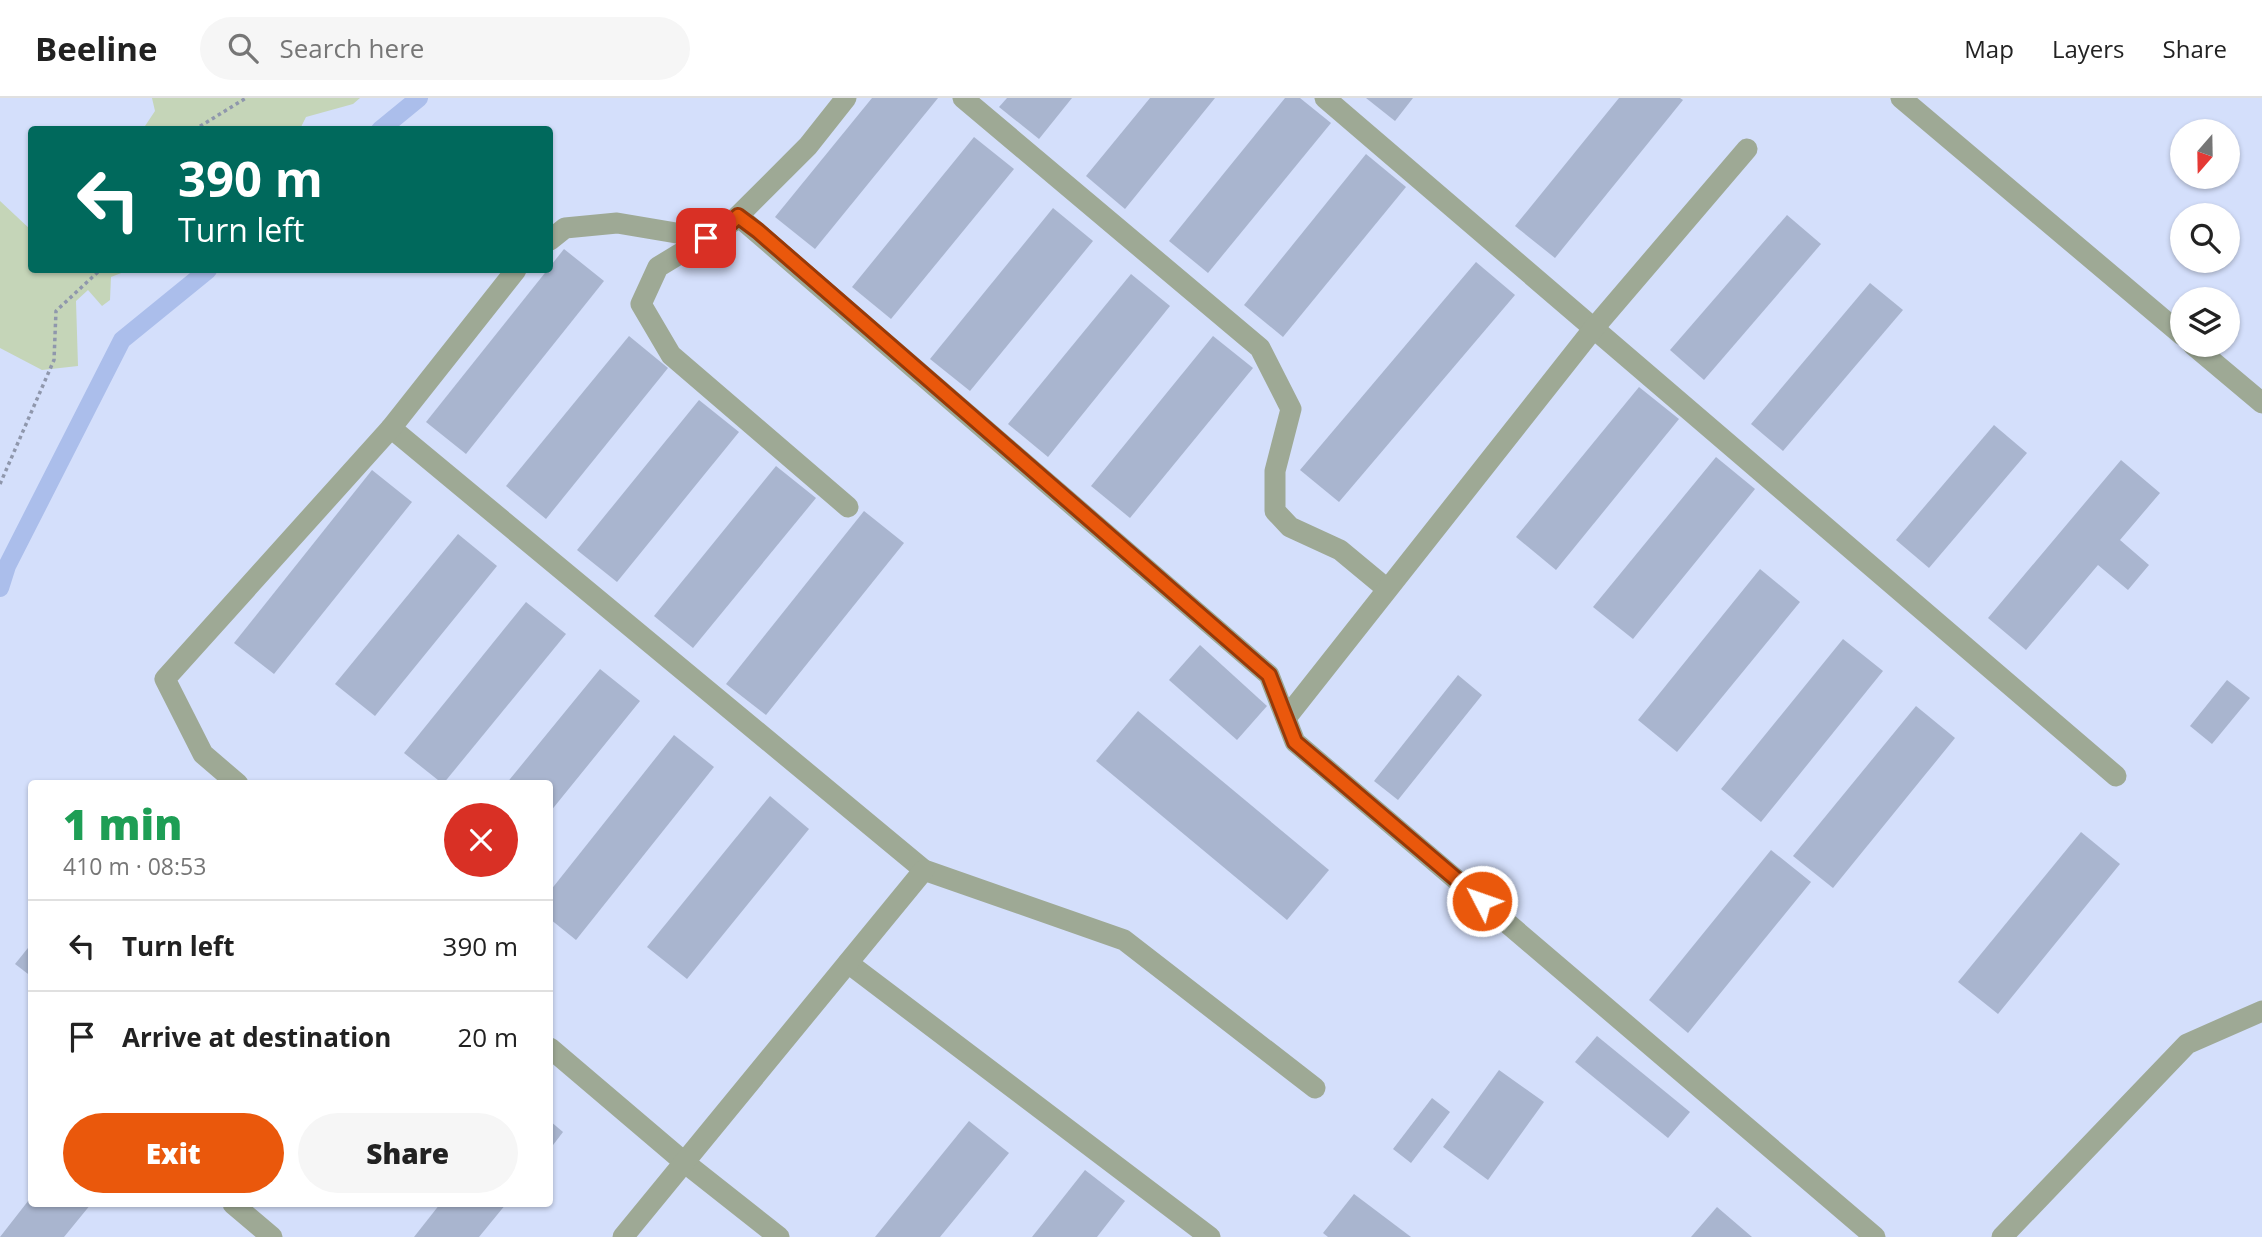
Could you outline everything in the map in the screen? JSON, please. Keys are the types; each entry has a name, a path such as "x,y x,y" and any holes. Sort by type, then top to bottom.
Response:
{"street":[{"path":"845,98 808,146 732,222 657,267 641,304 671,355 848,507"},
{"path":"963,98 1260,348 1291,410 1275,471 1275,511 1290,527 1340,550 1387,589"},
{"path":"1325,98 2116,776"},
{"path":"1901,98 2170,325"},
{"path":"1286,718 1594,328 1747,149"},
{"path":"738,216 1269,675 1295,742 1875,1237"},
{"path":"553,238 565,228 617,223 706,238"},
{"path":"233,780 203,754 165,678 391,428 514,273"},
{"path":"2207,357 2262,403"},
{"path":"391,428 924,870 1124,940 1315,1088"},
{"path":"623,1237 924,870"},
{"path":"848,963 1210,1237"},
{"path":"2002,1237 2187,1044 2262,1011"},
{"path":"553,1051 684,1162 779,1237"},
{"path":"237,1207 272,1237"}],"path":[{"path":"200,126 246,98"},
{"path":"0,484 54,360 57,311 97,273"}],"green space":[{"path":"152,98 360,98 353,104 306,117 302,126 145,126 155,111"},
{"path":"0,201 28,227 28,273 121,273 111,277 110,300 102,306 88,290 76,301 78,366 42,370 0,348"}],"building":[{"path":"872,98 938,98 815,249 775,217"},
{"path":"1007,98 1072,98 1039,139 999,107"},
{"path":"1150,98 1215,98 1125,209 1086,176"},
{"path":"1285,98 1300,98 1331,123 1208,273 1169,241"},
{"path":"1366,98 1413,98 1395,121"},
{"path":"1619,98 1683,100 1555,258 1515,226"},
{"path":"974,137 1014,169 891,319 852,287"},
{"path":"1366,154 1406,187 1283,337 1244,305"},
{"path":"1053,208 1093,241 970,391 930,359"},
{"path":"1787,215 1821,244 1704,380 1670,350"},
{"path":"564,249 604,281 466,454 426,422 545,273 553,273 553,263"},
{"path":"1476,262 1515,295 1339,502 1300,470"},
{"path":"1131,274 1170,306 1048,457 1008,424"},
{"path":"1870,283 1903,310 1783,451 1751,424"},
{"path":"629,336 668,368 546,519 506,486"},
{"path":"1213,336 1253,368 1130,518 1091,486"},
{"path":"1639,387 1679,419 1556,570 1516,537"},
{"path":"699,400 739,432 617,582 577,550"},
{"path":"1994,425 2027,453 1929,568 1896,540"},
{"path":"1716,457 1755,489 1633,639 1593,607"},
{"path":"2121,460 2160,493 2120,540 2149,565 2128,590 2098,565 2026,650 1988,618"},
{"path":"776,466 816,498 693,648 654,616"},
{"path":"372,470 412,502 274,674 234,643"},
{"path":"864,511 904,543 766,715 726,684"},
{"path":"458,534 497,566 375,716 335,684"},
{"path":"1760,569 1800,602 1677,752 1638,720"},
{"path":"526,602 566,634 446,780 438,780 404,753"},
{"path":"1843,639 1883,671 1761,822 1721,789"},
{"path":"1200,645 1267,706 1237,740 1169,680"},
{"path":"600,669 640,701 553,808 553,780 509,780"},
{"path":"1458,675 1482,695 1398,800 1374,781"},
{"path":"2227,680 2250,698 2212,744 2190,726"},
{"path":"1916,706 1955,738 1833,888 1793,856"},
{"path":"1138,711 1329,870 1287,920 1096,761"},
{"path":"674,735 714,767 576,940 553,921 553,887"},
{"path":"770,796 809,829 687,979 647,947"},
{"path":"2081,832 2120,864 1998,1014 1958,982"},
{"path":"1771,850 1811,882 1688,1033 1649,1000"},
{"path":"28,948 28,974 15,964"},
{"path":"1597,1036 1690,1112 1668,1138 1575,1062"},
{"path":"1499,1070 1544,1102 1488,1180 1443,1147"},
{"path":"1432,1098 1450,1112 1411,1163 1393,1149"},
{"path":"969,1121 1009,1153 940,1237 875,1237"},
{"path":"553,1124 563,1132 553,1145"},
{"path":"1085,1170 1125,1201 1097,1237 1032,1237"},
{"path":"1354,1194 1411,1237 1328,1237 1323,1233"},
{"path":"28,1201 28,1207 89,1207 64,1237 0,1237"},
{"path":"438,1207 504,1207 479,1237 414,1237"},
{"path":"1717,1207 1752,1237 1691,1237"}],"waterway":[{"path":"385,126 419,98"},
{"path":"0,588 7,566 122,340 204,273"}],"route":[{"path":"706,238 738,216 758,231 1269,675 1295,742 1482,901"}]}
